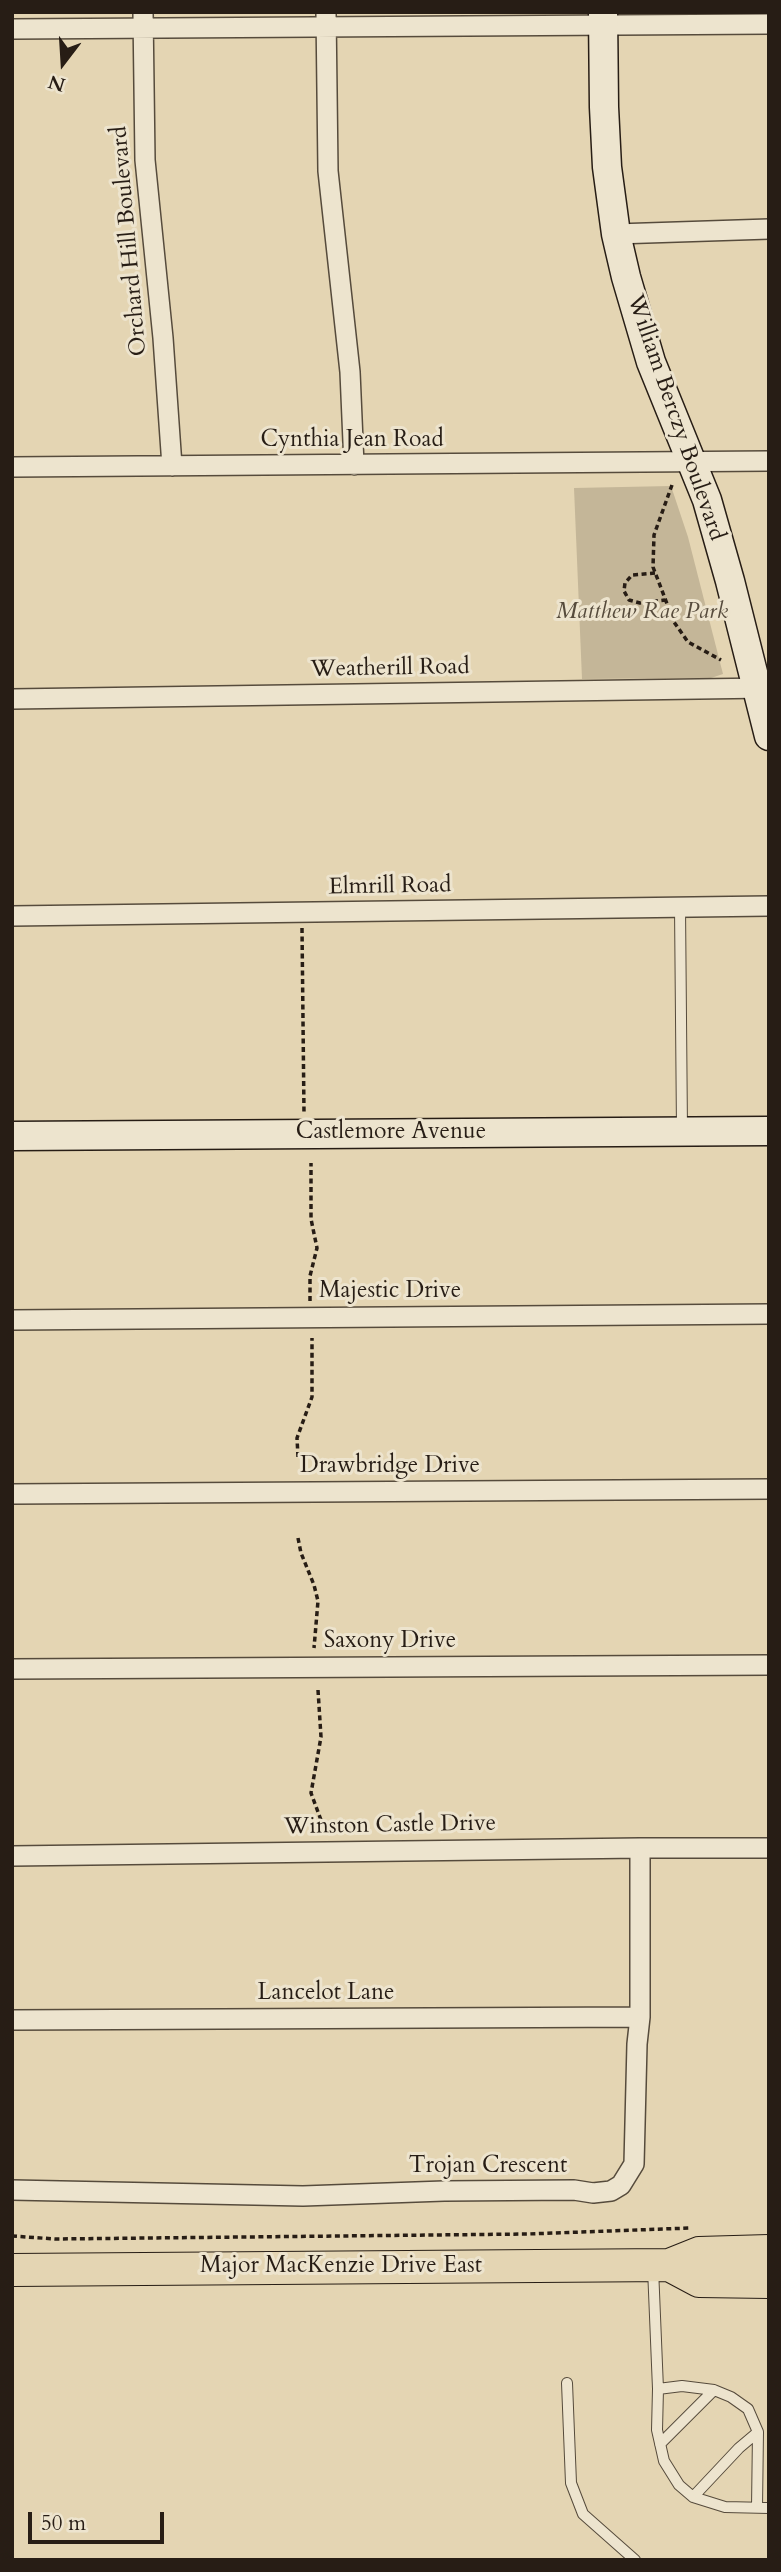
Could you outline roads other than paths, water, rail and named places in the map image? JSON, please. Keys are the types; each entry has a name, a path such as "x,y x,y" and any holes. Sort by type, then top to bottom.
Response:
{"main road":[{"name":"Major MacKenzie Drive East","path":"12,2270 661,2265 699,2253 769,2250"},
{"name":"Major MacKenzie Drive East","path":"661,2265 699,2281 769,2282"}],"street":[{"path":"326,19 328,161 347,346 354,465"},
{"name":"William Berczy Boulevard","path":"603,19 604,125 616,234 643,337 720,541 763,688 769,736"},
{"path":"12,29 144,20 720,19 769,24"},
{"name":"Orchard Hill Boulevard","path":"144,20 145,160 163,338 172,466"},
{"path":"616,234 769,229"},
{"name":"Cynthia Jean Road","path":"12,467 769,461"},
{"name":"Weatherill Road","path":"12,699 763,688"},
{"name":"Elmrill Road","path":"12,916 769,906"},
{"name":"Castlemore Avenue","path":"12,1136 769,1131"},
{"name":"Majestic Drive","path":"12,1320 769,1314"},
{"name":"Drawbridge Drive","path":"12,1494 769,1489"},
{"name":"Saxony Drive","path":"12,1669 769,1665"},
{"name":"Winston Castle Drive","path":"12,1856 640,1848 769,1849"},
{"name":"Trojan Crescent","path":"12,2190 303,2196 444,2190 574,2190 593,2193 611,2191 621,2185 634,2164 640,2017 640,1848"},
{"name":"Lancelot Lane","path":"12,2020 640,2017"}],"lane":[{"path":"680,907 682,1131"},
{"path":"661,2265 657,2430 664,2461 679,2485 693,2497 725,2507 769,2508"},
{"path":"567,2383 571,2483 583,2514 635,2560"},
{"path":"658,2389 682,2386 714,2390 731,2397 748,2409 758,2432 757,2507"},
{"path":"660,2444 714,2390"},
{"path":"693,2497 738,2448 758,2432"}],"park label":[{"name":"Matthew Rae Park","path":"642,613"}]}
